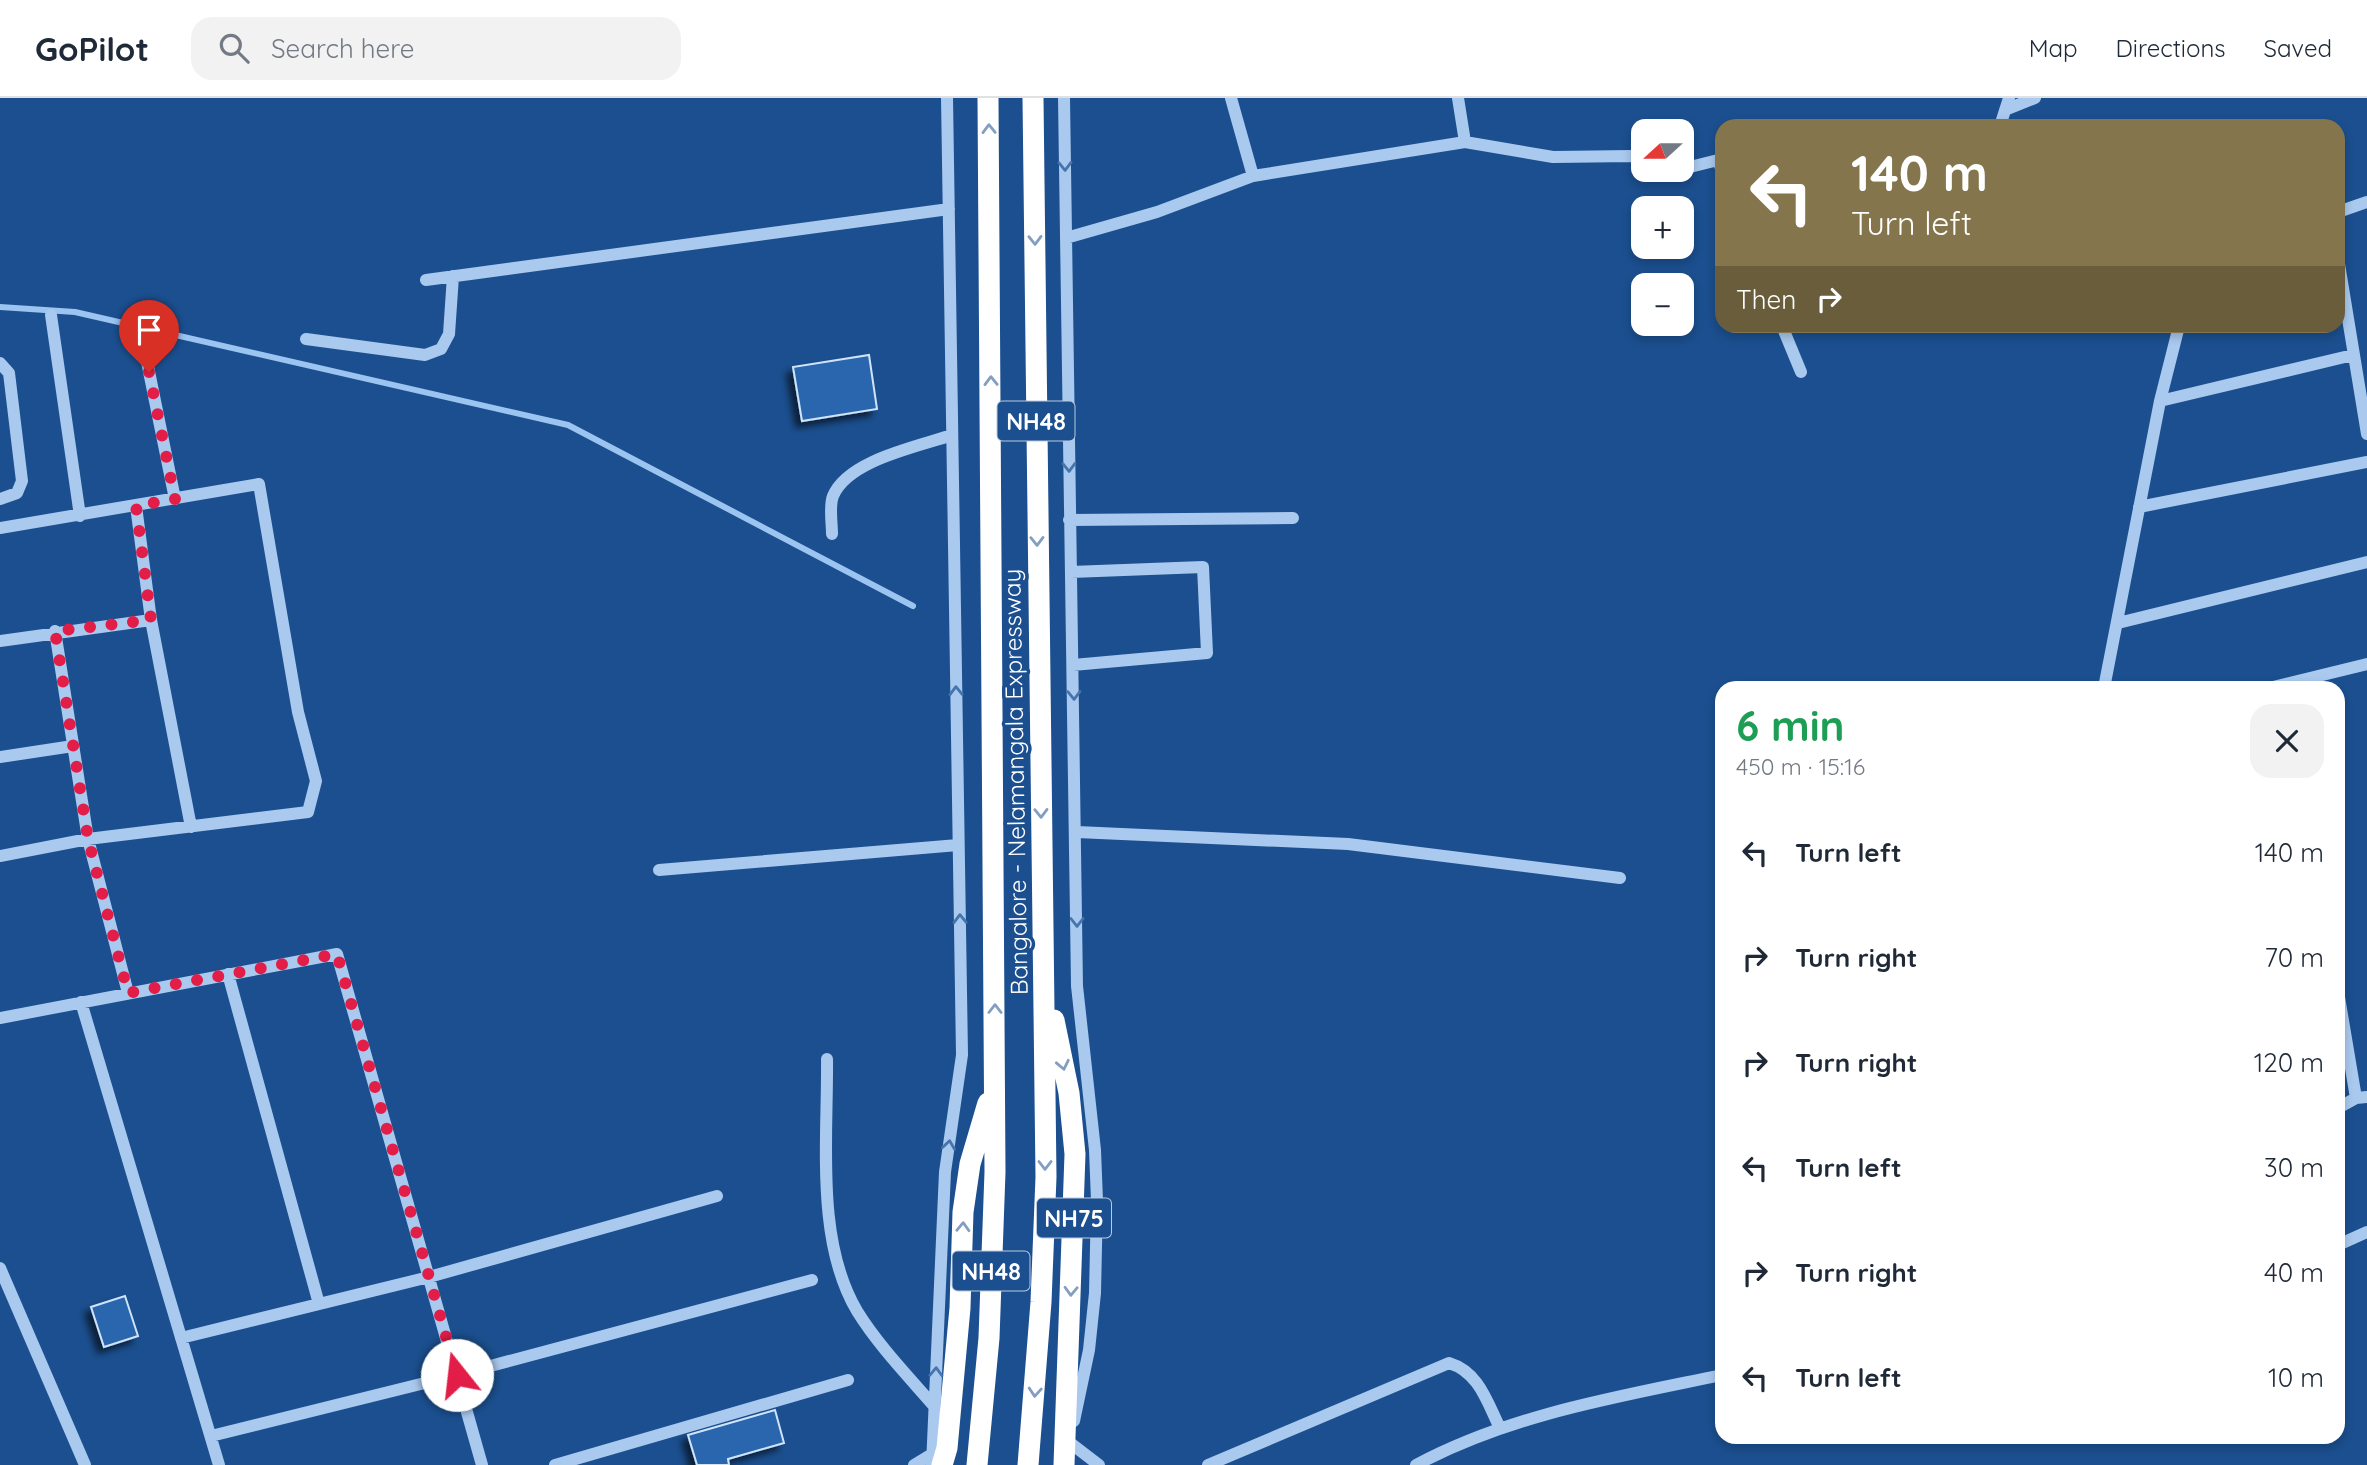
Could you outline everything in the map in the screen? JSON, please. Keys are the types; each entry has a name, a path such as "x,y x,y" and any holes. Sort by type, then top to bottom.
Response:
{"highway":[{"name":"Bangalore - Nelamangala Expressway","path":"978,1465 989,1338 995,1077 988,98"},
{"name":"Bangalore - Nelamangala Expressway","path":"1028,1465 1041,1302 1046,1177 1033,98"},
{"name":"NH75","path":"1044,974 1069,1093 1074,1154 1064,1465"},
{"path":"935,1461 947,1448 960,1308 963,1212 970,1164 995,1077"}],"street":[{"path":"914,1465 935,1461 934,1406 945,1172 962,1055 947,98"},
{"path":"1064,98 1069,520 1077,832 1077,986 1096,1150 1097,1201 1095,1293 1089,1350 1064,1465"},
{"path":"1231,98 1253,176"},
{"path":"1458,98 1465,142"},
{"path":"2007,104 2035,98"},
{"path":"1066,238 1157,212 1253,176 1465,142 1553,157 1631,156"},
{"path":"1694,168 1715,164"},
{"path":"2345,210 2367,202"},
{"path":"426,280 949,209"},
{"path":"306,339 425,355 441,349 449,334 453,276"},
{"path":"2345,303 2367,435"},
{"path":"51,315 80,516"},
{"path":"1785,333 1801,372"},
{"path":"2106,681 2160,401 2177,333"},
{"path":"144,347 175,499"},
{"path":"2160,401 2353,355"},
{"path":"0,363 9,373 22,481 17,493 0,499"},
{"path":"832,534 832,498 843,480 864,465 952,435"},
{"path":"2139,507 2367,463"},
{"path":"0,528 259,484 298,712 316,781 308,812 88,839 0,856"},
{"path":"136,506 151,620 191,827"},
{"path":"1069,520 1293,517"},
{"path":"2118,623 2367,562"},
{"path":"1071,572 1203,567 1208,653 1073,666"},
{"path":"0,641 55,631 151,620"},
{"path":"55,631 88,839 128,993"},
{"path":"2305,681 2367,664"},
{"path":"0,757 73,746"},
{"path":"1077,832 1348,844 1620,878"},
{"path":"659,870 958,845"},
{"path":"0,1018 337,954 482,1465"},
{"path":"228,974 319,1304"},
{"path":"81,1002 219,1465"},
{"path":"2345,1024 2361,1098"},
{"path":"827,1059 828,1214 833,1252 856,1309 934,1406"},
{"path":"181,1338 429,1277 717,1196"},
{"path":"2345,1242 2367,1232"},
{"path":"0,1268 85,1465"},
{"path":"211,1436 457,1375 812,1280"},
{"path":"1209,1465 1449,1363 1464,1367 1478,1383 1500,1428"},
{"path":"1416,1465 1454,1445 1541,1414 1715,1377"},
{"path":"555,1465 848,1380"},
{"path":"1069,1442 1098,1465"}],"building":[{"path":"869,355 877,409 802,421 793,367"},
{"path":"125,1296 138,1336 104,1347 91,1307"},
{"path":"775,1410 784,1443 728,1459 729,1465 697,1465 688,1435"}],"waterway":[{"path":"0,307 75,312 568,425 913,606"}],"route":[{"path":"149,372 175,499 136,506 151,620 55,631 88,839 128,993 337,954 457,1375"}]}
